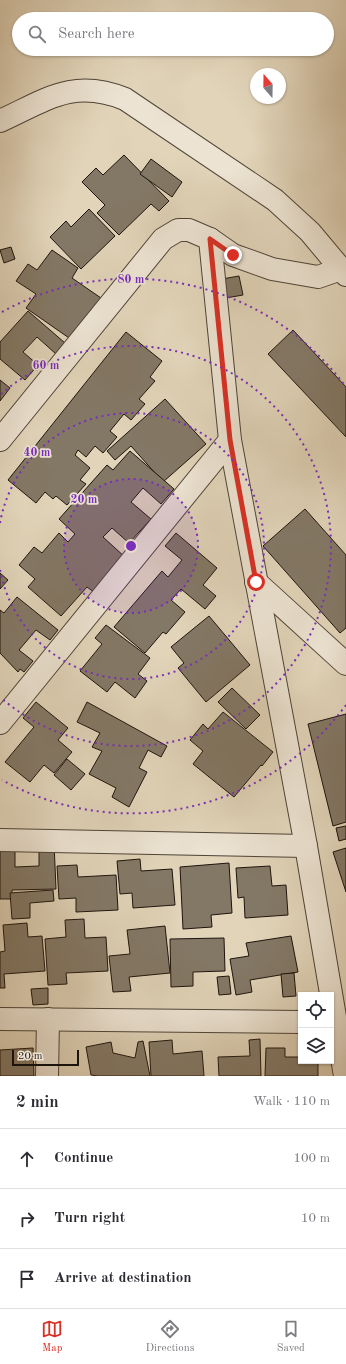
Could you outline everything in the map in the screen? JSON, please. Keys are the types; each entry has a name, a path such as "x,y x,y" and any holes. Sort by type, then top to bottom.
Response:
{"street":[{"path":"0,121 61,93 77,90 94,90 109,93 125,99 275,200 310,232 344,272 318,277 272,269 233,255 210,239 189,230 178,230 163,239 0,440"},
{"path":"210,239 230,440 306,846 329,992"},
{"path":"0,723 230,440"},
{"path":"256,582 346,664"},
{"path":"0,840 306,846"},
{"path":"0,1019 298,1022"},
{"path":"47,1076 48,1019"},
{"path":"334,1022 345,1076"}],"building":[{"path":"124,155 169,201 159,211 151,204 119,235 97,213 105,205 82,182 96,168 103,175"},
{"path":"151,159 182,182 172,197 140,174"},
{"path":"89,209 115,236 81,269 50,237 66,221 71,227"},
{"path":"11,247 15,259 4,263 0,250"},
{"path":"52,250 78,268 72,278 101,298 72,340 26,308 36,294 16,281 28,264 37,270"},
{"path":"239,276 243,295 226,298 222,279"},
{"path":"28,311 65,343 56,354 37,337 23,352 38,365 25,380 0,359 0,342"},
{"path":"293,330 346,387 346,437 268,354"},
{"path":"126,332 162,361 150,377 155,381 139,399 145,404 131,420 124,414 110,431 117,437 103,453 95,446 86,457 78,450 75,455 90,468 80,480 86,484 67,505 56,496 53,499 45,492 36,503 8,480"},
{"path":"0,380 10,388 0,401"},
{"path":"165,399 206,444 163,482 131,446 115,460 107,451"},
{"path":"130,451 174,489 161,504 143,488 131,502 151,519 129,543 112,528 103,537 126,558 95,593 87,587 61,616 28,587 35,579 19,565 34,547 42,553 59,533 68,542 75,534 59,519 107,465 113,470"},
{"path":"305,509 346,555 346,628 340,633 263,546"},
{"path":"176,533 217,568 203,585 216,596 205,609 181,589 171,600 185,612 166,634 163,632 145,653 114,627 162,571 168,577 182,560 165,546"},
{"path":"0,573 8,580 0,589"},
{"path":"17,597 58,630 50,640 36,630 19,650 33,661 24,672 20,669 18,672 0,653 0,610 4,613"},
{"path":"209,616 250,665 206,702 178,668 184,663 171,647"},
{"path":"106,625 150,658 138,674 147,681 135,698 115,682 107,692 80,671 102,644 95,638"},
{"path":"232,688 260,715 246,729 218,702"},
{"path":"36,702 68,728 58,740 72,752 54,773 44,765 30,782 5,762 34,727 23,718"},
{"path":"87,702 167,746 161,757 148,750 139,768 147,772 129,807 112,797 116,788 89,774 102,751 92,747 100,733 77,722"},
{"path":"223,712 273,752 234,797 193,764 203,751 190,740 203,724 208,729"},
{"path":"346,714 346,822 333,826 308,724"},
{"path":"67,759 85,774 71,790 54,775"},
{"path":"346,826 346,839 339,841 336,828"},
{"path":"54,843 56,889 12,890 12,899 0,899 0,851 15,851 15,867 39,866 39,844"},
{"path":"346,848 346,892 333,852"},
{"path":"140,859 141,871 172,869 175,905 133,908 132,893 120,894 117,861"},
{"path":"229,863 232,913 211,915 212,927 183,929 180,867"},
{"path":"77,865 78,877 116,875 118,910 76,912 76,898 59,899 57,866"},
{"path":"270,866 272,886 286,885 288,915 245,918 244,897 238,898 236,868"},
{"path":"53,890 54,901 30,903 30,918 12,919 10,893"},
{"path":"84,919 85,938 106,937 108,971 66,973 67,984 48,985 45,939 66,937 65,920"},
{"path":"27,923 28,937 42,936 45,971 4,974 5,988 0,988 0,952 5,951 3,925"},
{"path":"165,926 170,973 129,977 131,991 113,992 109,956 130,954 127,930"},
{"path":"291,936 298,972 250,980 252,992 236,995 230,959 249,956 246,943"},
{"path":"224,938 225,971 193,972 193,986 171,987 170,939"},
{"path":"294,973 296,996 283,997 281,974"},
{"path":"229,976 231,994 219,995 217,977"},
{"path":"48,988 48,1004 33,1005 31,989"},
{"path":"260,1039 261,1076 219,1076 218,1057 250,1056 249,1040"},
{"path":"172,1040 173,1054 202,1051 204,1076 151,1076 149,1042"},
{"path":"143,1041 150,1076 91,1075 86,1047 111,1042 113,1053 135,1058 138,1042"},
{"path":"33,1048 34,1076 0,1076 0,1050"},
{"path":"266,1048 285,1048 285,1057 298,1057 298,1064 318,1064 318,1076 265,1076"}],"route":[{"path":"233,255 210,239 230,440 256,582"}]}
